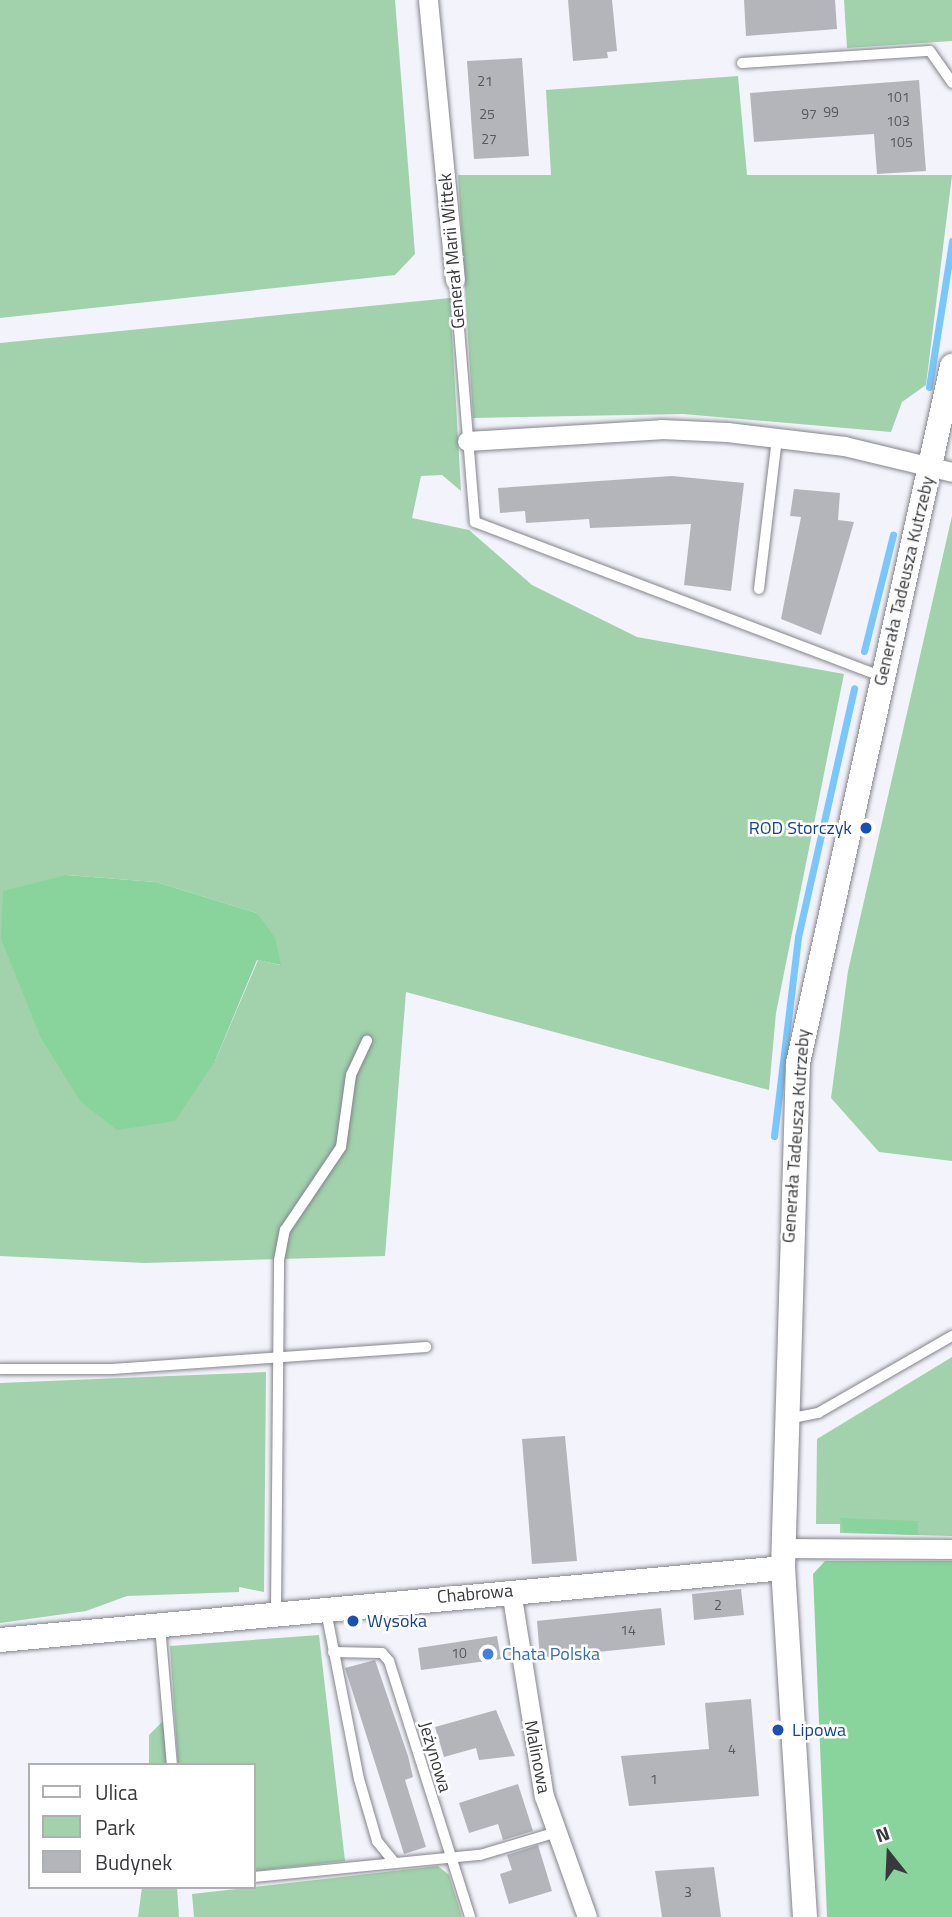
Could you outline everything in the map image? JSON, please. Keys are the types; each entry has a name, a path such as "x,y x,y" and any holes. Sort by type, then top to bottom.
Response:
{"street":[{"name":"Generał Marii Wittek","path":"428,0 455,280"},
{"name":"Generała Tadeusza Kutrzeby","path":"784,1554 798,1063 883,677 941,470 952,366"},
{"path":"467,440 661,429 777,436 941,470"},
{"path":"805,1917 784,1554 952,1549"},
{"name":"Chabrowa","path":"0,1640 160,1621 511,1591 784,1554"},
{"name":"Malinowa","path":"511,1591 533,1740 557,1832 587,1917"}],"lane":[{"path":"741,63 930,51 952,83"},
{"name":"Generał Marii Wittek","path":"455,280 471,502 475,522 883,677"},
{"path":"759,589 777,436"},
{"path":"276,1611 278,1359 285,1230 341,1147 351,1075 367,1040"},
{"path":"787,1419 818,1413 952,1336"},
{"path":"0,1369 278,1359 426,1347"},
{"path":"325,1607 359,1779 377,1840 395,1863"},
{"path":"160,1621 172,1763"},
{"name":"Jeżynowa","path":"333,1652 382,1653 389,1661 448,1857 470,1917"},
{"path":"256,1877 480,1855 557,1832"}],"green space":[{"path":"0,0 395,0 415,254 395,275 0,318"},
{"path":"844,0 952,0 952,41 847,48"},
{"path":"738,76 747,175 952,175 926,385 902,402 891,432 683,414 473,418 458,175 551,175 546,90"},
{"path":"450,298 461,491 442,475 421,476 412,518 469,530 532,585 637,637 844,674 776,1013 769,1090 406,992 385,1256 145,1263 0,1256 0,343","holes":["66,875 156,882 257,913 280,965 258,960 215,1061"]},
{"path":"952,516 952,1161 879,1152 831,1098 848,971"},
{"path":"66,875 156,882 257,913 275,938 281,965 257,960 215,1061 175,1121 117,1130 81,1102 41,1038 1,939 3,891"},
{"path":"952,1357 952,1536 840,1533 840,1524 816,1524 817,1439"},
{"path":"266,1372 264,1592 239,1587 239,1592 127,1596 86,1611 0,1623 0,1383"},
{"path":"840,1518 918,1521 918,1535 844,1532"},
{"path":"825,1561 952,1561 952,1917 827,1917 813,1574"},
{"path":"319,1635 345,1861 256,1871 256,1763 178,1763 170,1646"},
{"path":"163,1721 167,1763 149,1763 149,1735"},
{"path":"438,1866 449,1875 462,1917 194,1917 192,1894 256,1889 256,1887"},
{"path":"142,1889 177,1889 179,1917 138,1917"}],"building":[{"path":"568,0 612,0 617,51 607,52 608,58 573,61"},
{"path":"744,0 835,0 837,29 746,36"},
{"path":"522,58 529,156 474,159 467,61"},
{"path":"919,80 926,171 877,174 874,134 754,142 750,93"},
{"path":"672,476 744,483 731,591 684,585 691,524 590,528 589,519 526,523 525,511 500,513 498,488"},
{"path":"794,489 840,493 838,520 854,522 821,635 781,619 801,517 790,516"},
{"path":"565,1436 577,1561 532,1564 522,1439"},
{"path":"741,1589 744,1615 694,1620 692,1594"},
{"path":"661,1608 665,1645 540,1658 537,1621"},
{"path":"497,1636 501,1659 421,1670 418,1648"},
{"path":"375,1660 408,1756 413,1777 405,1780 426,1847 404,1854 345,1668"},
{"path":"751,1699 759,1796 629,1806 621,1756 709,1749 705,1703"},
{"path":"496,1710 515,1756 479,1760 476,1748 444,1757 435,1727"},
{"path":"518,1784 533,1831 503,1840 498,1824 469,1833 459,1803"},
{"path":"538,1845 552,1891 509,1904 500,1874 512,1870 507,1855"},
{"path":"714,1867 721,1917 662,1917 655,1871"}],"waterway":[{"path":"929,387 952,241"},
{"path":"864,651 893,535"},
{"path":"774,1136 798,937 854,688"}],"place":[{"name":"ROD Storczyk","path":"866,828"},
{"name":"Wysoka","path":"353,1621"},
{"name":"Chata Polska","path":"488,1654"},
{"name":"Lipowa","path":"778,1730"}]}
